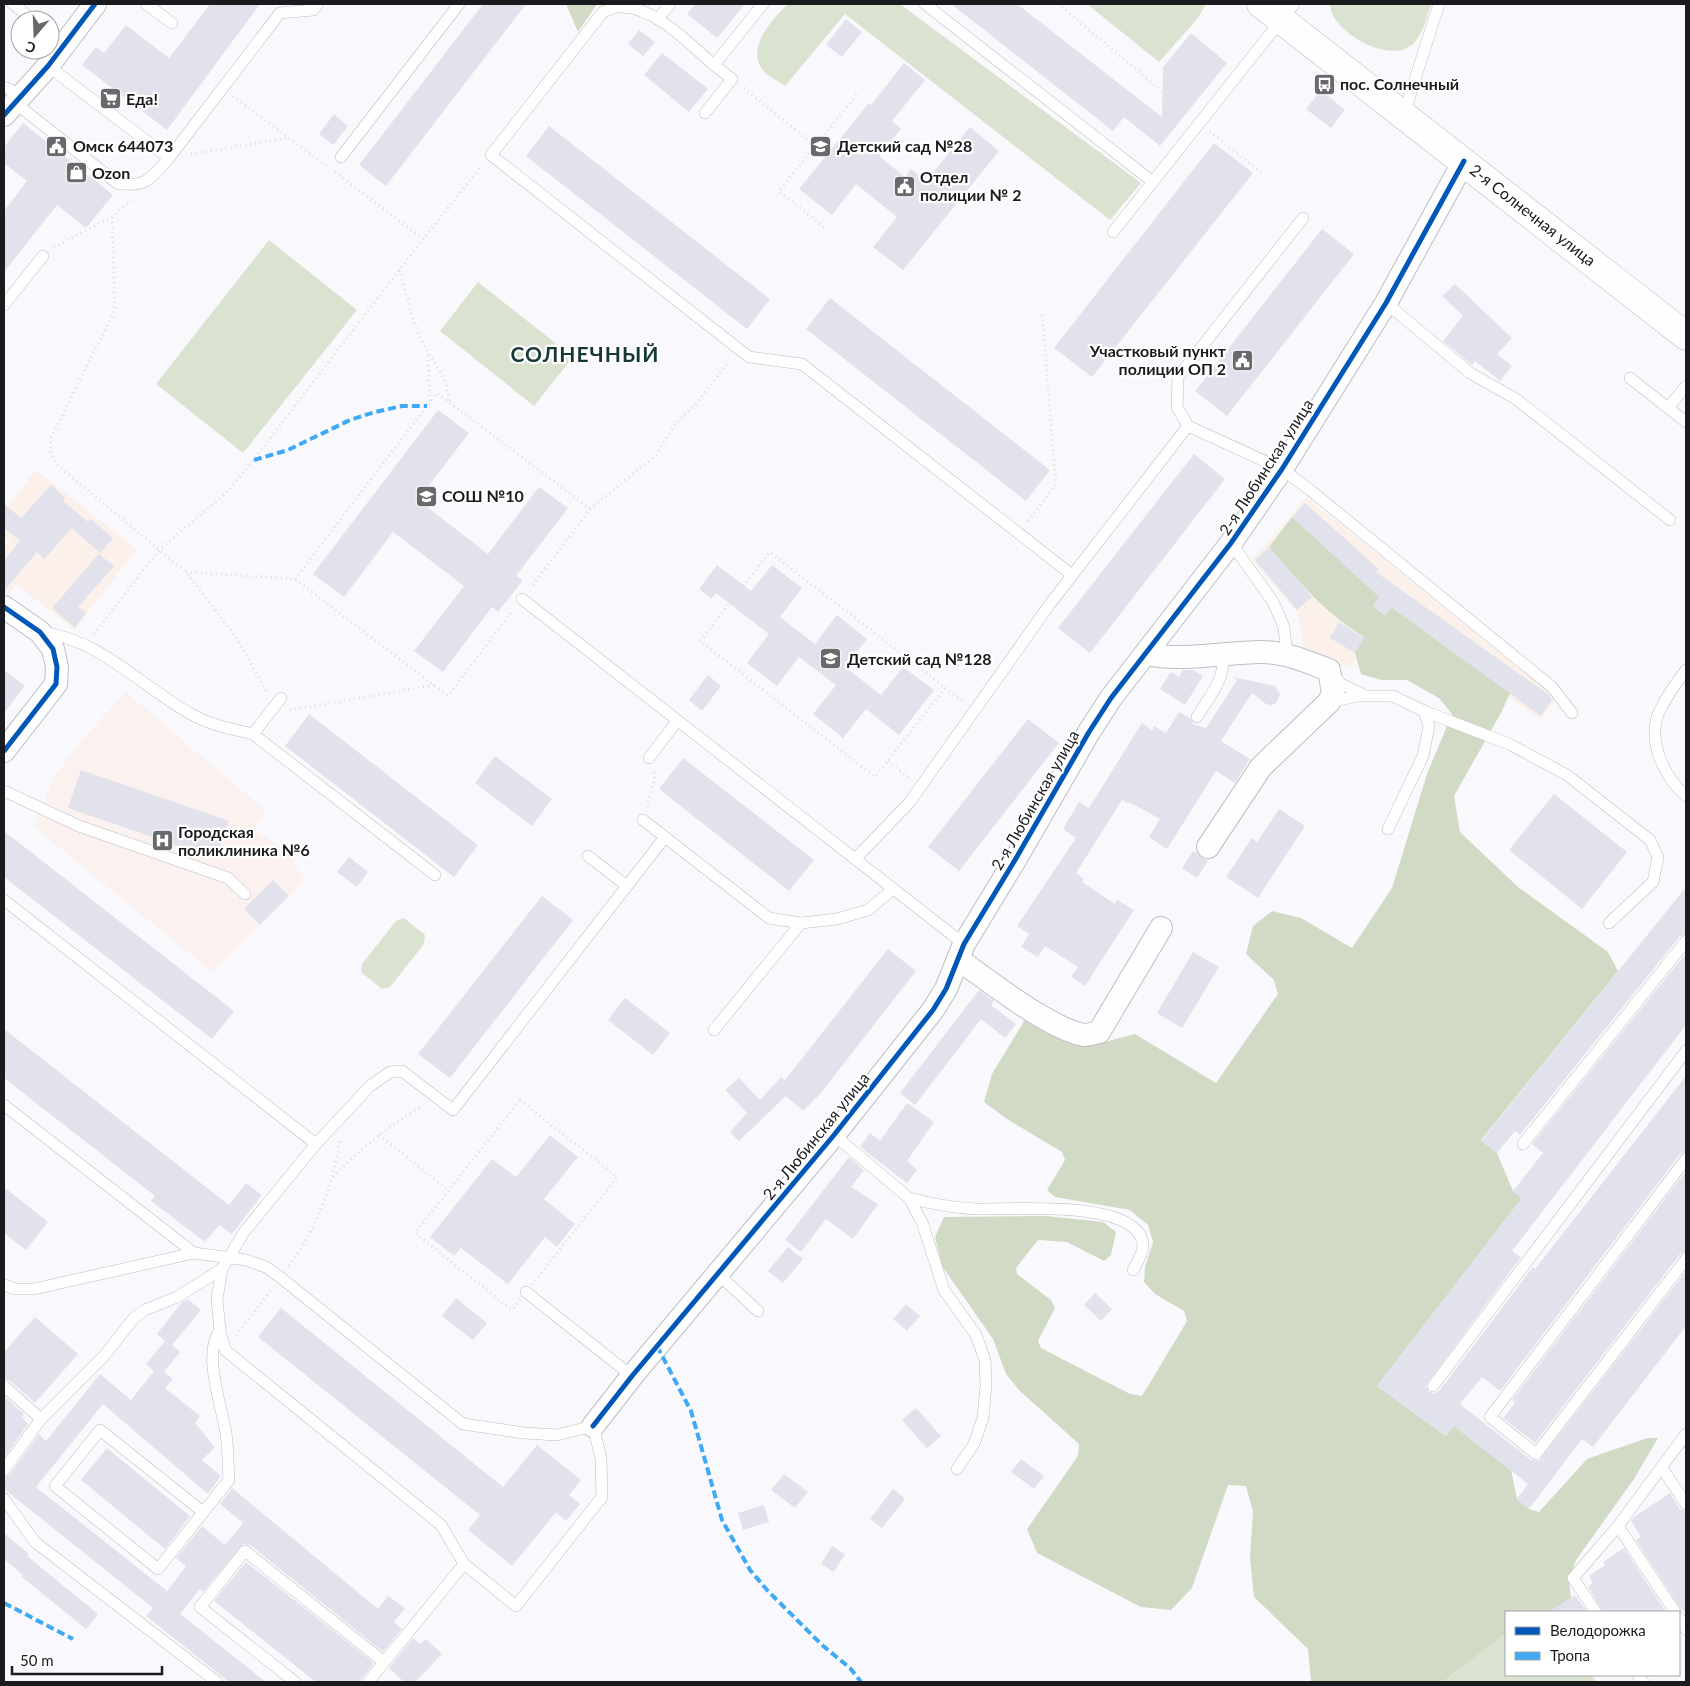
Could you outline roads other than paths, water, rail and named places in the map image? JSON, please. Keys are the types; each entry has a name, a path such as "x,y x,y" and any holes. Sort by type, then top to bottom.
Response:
{"main road":[{"name":"2-я Солнечная улица","path":"1279,9 1404,114 1686,336"}],"street":[{"path":"60,37 95,4"},
{"path":"11,100 48,66 50,60"},
{"name":"2-я Любинская улица","path":"593,1426 632,1376 834,1135 933,1010 946,989 961,951 1016,860 1088,732 1111,698 1231,543 1282,469 1386,303 1464,161"},
{"path":"4,606 40,632 53,649 57,667 56,684 5,748"},
{"path":"1146,654 1184,659 1262,652 1287,654 1329,670 1333,693 1329,702 1261,767 1208,847"},
{"path":"961,951 1023,1005 1068,1030 1086,1035 1100,1032 1161,928"}],"lane":[{"path":"146,4 172,23"},
{"path":"11,100 117,183 136,186 152,177 169,158 280,13 313,10 318,4"},
{"path":"341,157 459,4"},
{"path":"658,19 670,4"},
{"path":"714,65 763,4"},
{"path":"925,4 1152,182"},
{"path":"1404,114 1439,4"},
{"path":"705,113 732,79 658,19 640,10 621,6 603,12 491,155 749,357 802,364 1072,575"},
{"path":"1113,232 1200,122 1279,9"},
{"path":"48,66 169,158"},
{"path":"1302,218 1178,377 1177,407 1188,426 1282,469 1310,490 1552,686 1572,712"},
{"path":"4,305 42,256"},
{"path":"1386,303 1470,373 1516,399 1670,520"},
{"path":"1630,378 1686,422"},
{"path":"1668,408 1686,386"},
{"path":"854,859 909,803 1072,575 1188,426"},
{"path":"1231,543 1273,602 1284,627 1287,654"},
{"path":"522,600 893,888 961,951"},
{"path":"40,632 56,634 84,646 128,670 193,716 219,726 253,734 435,876"},
{"path":"1197,717 1220,680 1224,669 1223,656"},
{"path":"1329,670 1351,691 1369,696"},
{"path":"1686,670 1672,688 1658,714 1656,744 1665,772 1686,796"},
{"path":"1329,702 1349,697 1393,696 1424,711 1509,744 1567,775 1650,840 1658,857 1653,882 1609,923"},
{"path":"253,734 275,706"},
{"path":"1388,828 1423,756 1429,726 1424,711"},
{"path":"649,758 677,721"},
{"path":"4,791 79,826 228,878 245,894"},
{"path":"643,820 769,918 801,923 837,919 868,910 893,888"},
{"path":"4,1470 41,1419 104,1356 134,1318 145,1310 177,1297 222,1269 244,1232 316,1144 370,1086 390,1072 402,1071 453,1110 665,837"},
{"path":"588,856 627,886"},
{"path":"4,900 316,1144"},
{"path":"714,1030 801,923"},
{"path":"1523,1144 1686,941"},
{"path":"1433,1386 1686,1051"},
{"path":"4,1106 194,1254"},
{"path":"834,1135 909,1198 922,1222 944,1290 976,1335 985,1360 986,1385 983,1418 974,1444 956,1469"},
{"path":"1686,1159 1490,1417 1536,1454 1686,1260"},
{"path":"909,1198 936,1206 1082,1211 1111,1215 1132,1227 1141,1237 1143,1247 1133,1270"},
{"path":"4,1284 15,1289 34,1289 194,1254 246,1260 266,1267 280,1277 463,1424 524,1433 557,1435 593,1426 601,1458 602,1497 516,1606 464,1564 441,1525 225,1350 220,1331 216,1299 222,1269"},
{"path":"718,1274 758,1311"},
{"path":"526,1292 632,1376"},
{"path":"203,1512 100,1430 55,1486 158,1569 229,1480 226,1434 216,1386 212,1348 214,1338 220,1331"},
{"path":"4,1386 41,1419"},
{"path":"1595,1611 1573,1578 1618,1526 1686,1434"},
{"path":"1662,1468 1686,1504"},
{"path":"4,1499 35,1542 217,1682"},
{"path":"1618,1526 1674,1611"},
{"path":"295,1682 200,1607 245,1551 384,1662"},
{"path":"368,1682 464,1564"}],"place":[{"name":"пос. Солнечный","path":"1324,84"},
{"name":"Еда!","path":"110,99"},
{"name":"Омск 644073","path":"57,146"},
{"name":"Детский сад №28","path":"821,146"},
{"name":"Ozon","path":"76,173"},
{"name":"Отдел полиции № 2","path":"904,186"},
{"name":"Участковый пункт полиции ОП 2","path":"1242,360"},
{"name":"СОШ №10","path":"426,496"},
{"name":"Детский сад №128","path":"831,659"},
{"name":"Городская поликлиника №6","path":"162,841"}],"district":[{"name":"СОЛНЕЧНЫЙ","path":"585,355"}]}
